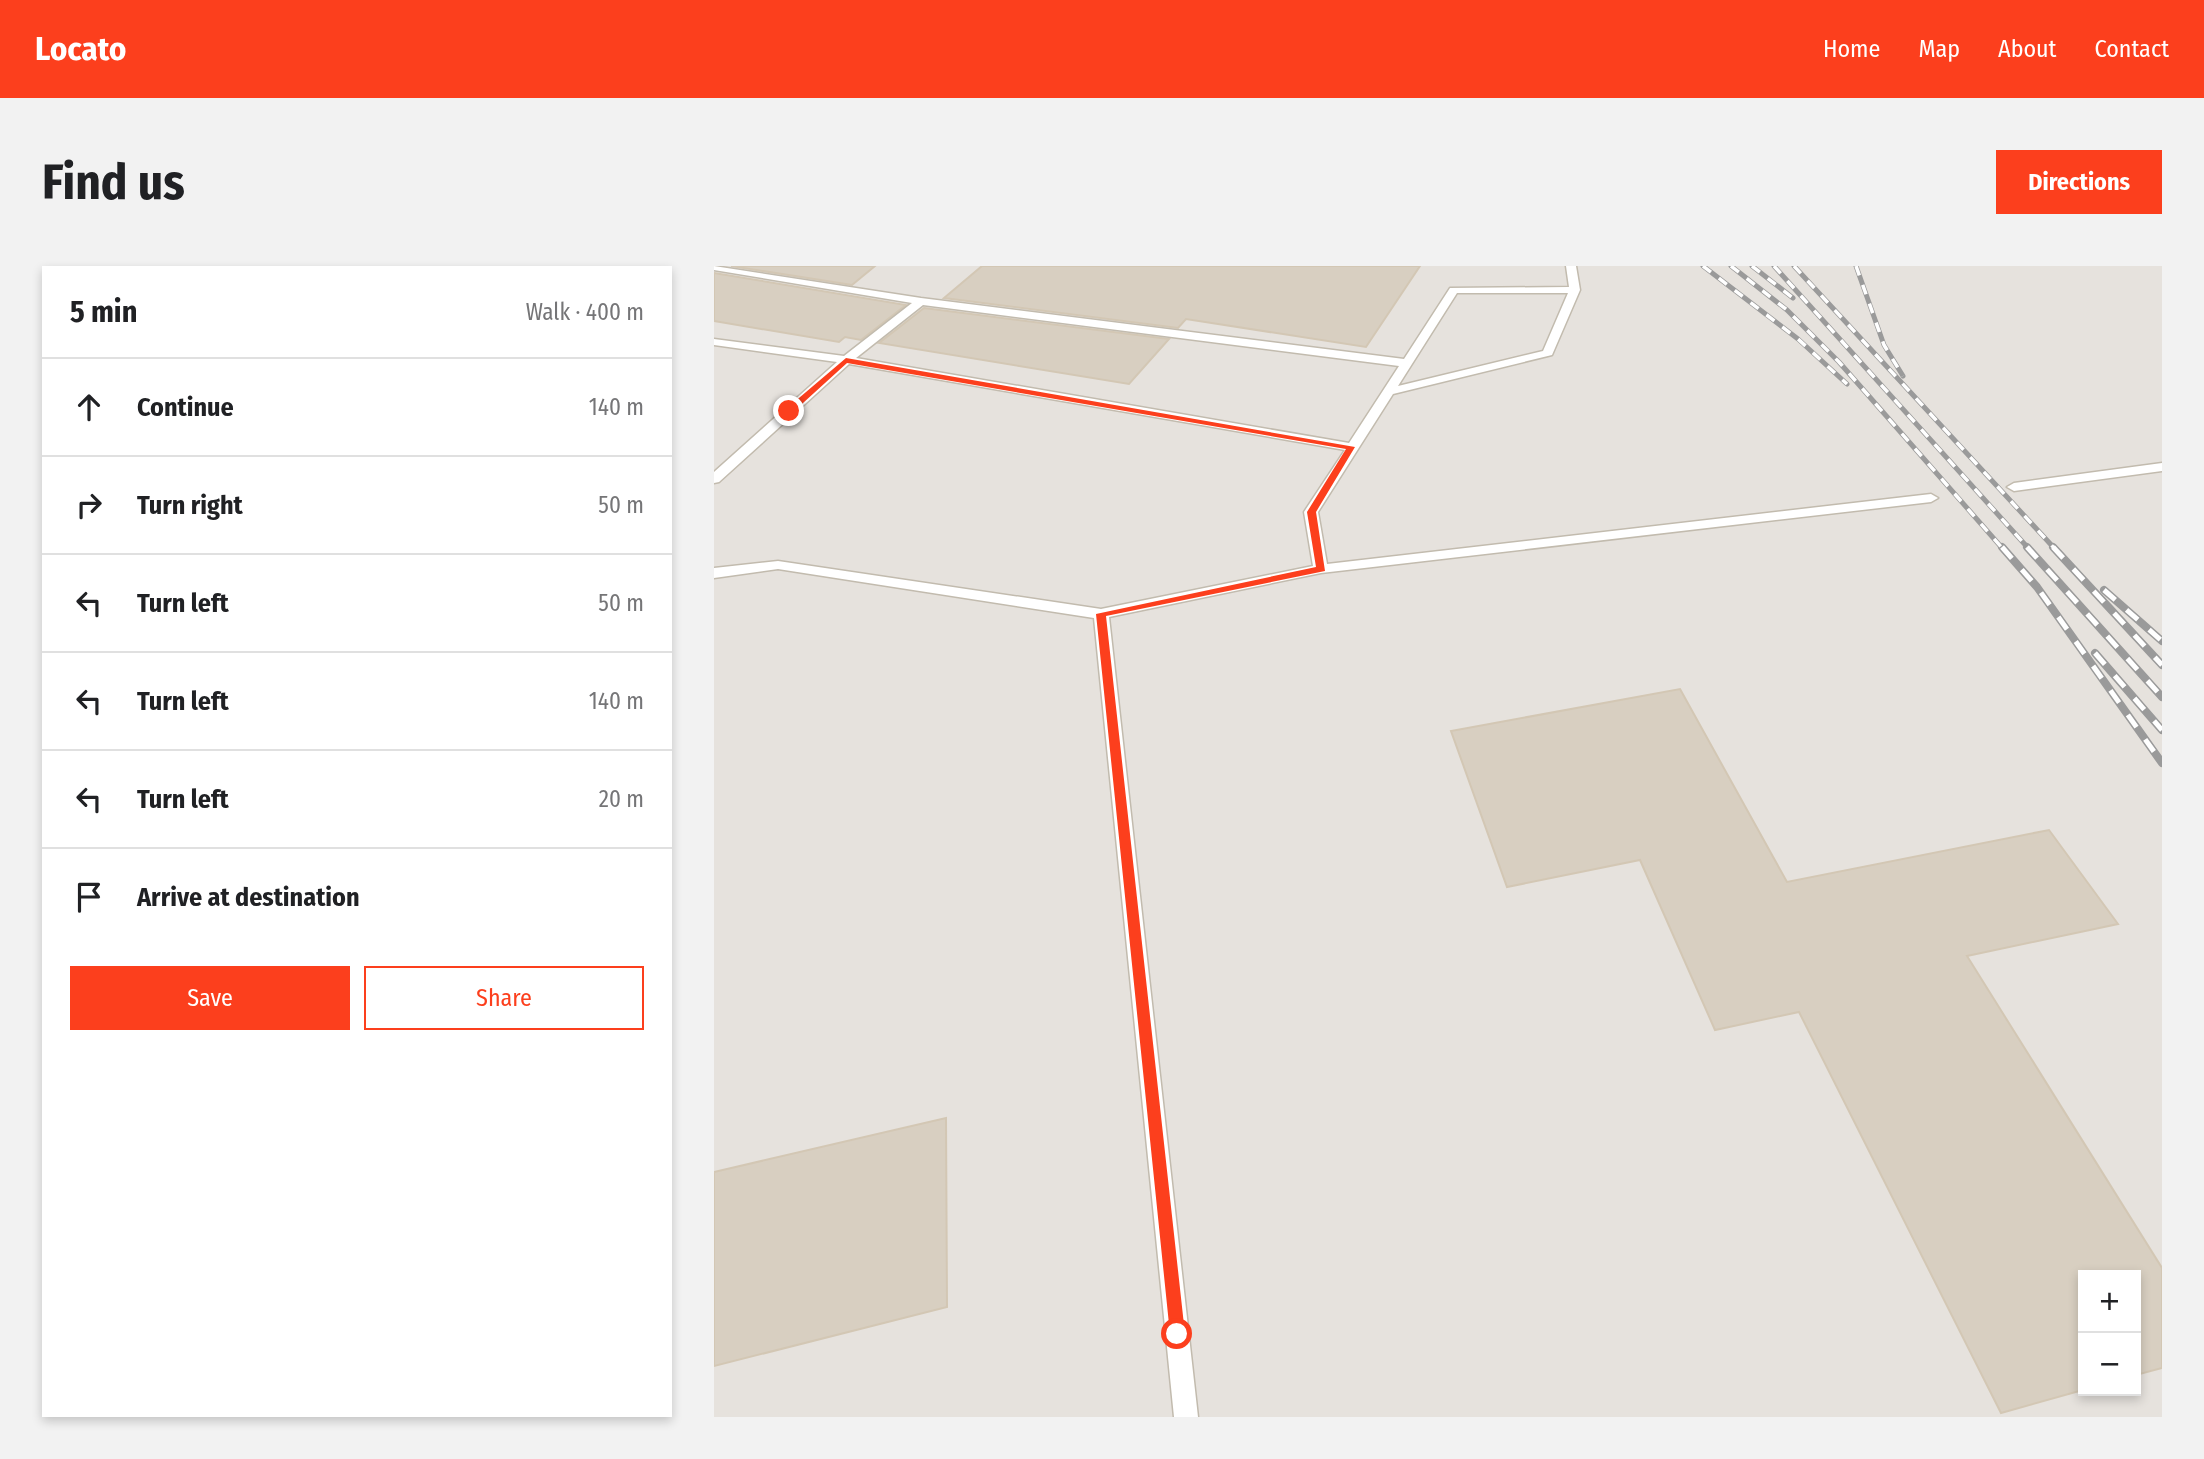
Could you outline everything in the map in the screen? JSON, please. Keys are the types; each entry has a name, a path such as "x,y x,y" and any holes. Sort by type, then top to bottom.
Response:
{"lane":[{"path":"1391,391 1548,352 1575,290 1571,266"},
{"path":"714,267 921,300 1406,363"},
{"path":"1321,569 1311,512 1454,290 1575,290"},
{"path":"714,479 846,360 921,300"},
{"path":"714,342 846,360 1351,447"},
{"path":"2014,487 2162,467"},
{"path":"714,573 778,565 1101,614 1321,569 1931,498"},
{"path":"1101,614 1186,1417"}],"shaded area":[{"path":"714,266 2162,266 2162,1417 714,1417"}],"building":[{"path":"731,266 875,266 852,285"},
{"path":"982,266 1420,266 1366,347 1186,319 1178,328 944,298"},
{"path":"714,273 906,305 861,340 845,337 839,342 714,321"},
{"path":"924,308 1169,339 1129,384 879,343"},
{"path":"1680,689 1787,882 2049,830 2118,924 1967,956 2162,1268 2162,1368 2141,1374 2141,1270 2078,1270 2078,1391 2001,1413 1799,1012 1715,1030 1640,860 1507,887 1451,731"},
{"path":"946,1118 947,1307 714,1366 714,1172"}],"railway":[{"path":"1703,266 1798,339 1847,384"},
{"path":"1731,266 1787,310 1839,362 2003,549"},
{"path":"1752,266 1793,298"},
{"path":"1774,266 2029,549"},
{"path":"1794,266 2055,549"},
{"path":"1856,266 1884,345 1903,376"},
{"path":"2002,547 2037,587 2162,763"},
{"path":"2027,547 2162,697"},
{"path":"2053,547 2162,665"},
{"path":"2104,590 2162,641"},
{"path":"2095,653 2162,730"}],"route":[{"path":"789,411 846,360 1351,447 1311,512 1321,569 1101,614 1177,1334"}]}
